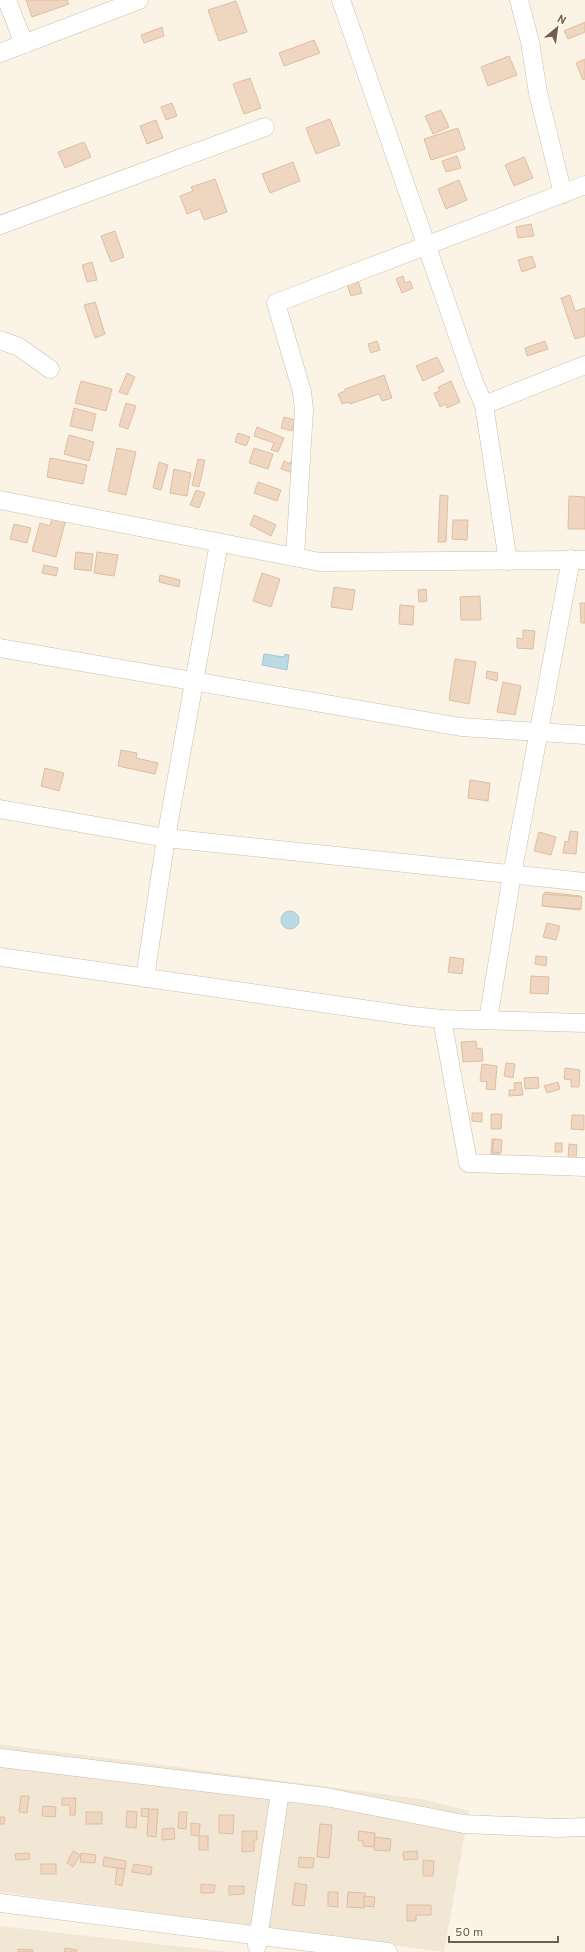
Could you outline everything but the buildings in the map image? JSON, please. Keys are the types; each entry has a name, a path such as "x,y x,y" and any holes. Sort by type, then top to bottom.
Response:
{"street":[{"path":"7,0 24,44"},
{"path":"0,54 139,0"},
{"path":"341,0 426,245 484,405 508,561"},
{"path":"519,0 530,42 538,93 563,194"},
{"path":"0,225 265,127"},
{"path":"295,557 304,410 302,392 276,303 585,185"},
{"path":"0,340 19,347 50,369"},
{"path":"484,405 585,365"},
{"path":"0,500 320,562 578,559 539,731 512,875 488,1020"},
{"path":"145,978 166,838 219,542"},
{"path":"0,648 461,727 585,735"},
{"path":"0,809 166,838 585,882"},
{"path":"0,957 442,1019 585,1023"},
{"path":"442,1019 468,1164 585,1167"},
{"path":"0,1758 326,1798 464,1824 558,1828 585,1827"},
{"path":"258,1941 280,1792"},
{"path":"0,1903 258,1941 306,1952"},
{"path":"0,1913 258,1941 388,1952"}],"shaded area":[{"path":"0,1744 422,1799 469,1811 444,1952 0,1892"},
{"path":"0,1926 229,1952 0,1952"}],"water":[{"path":"264,654 284,657 285,654 289,655 287,670 262,665"},
{"path":"290,911 296,914 299,920 296,926 290,929 284,926 281,920 284,914"}]}
